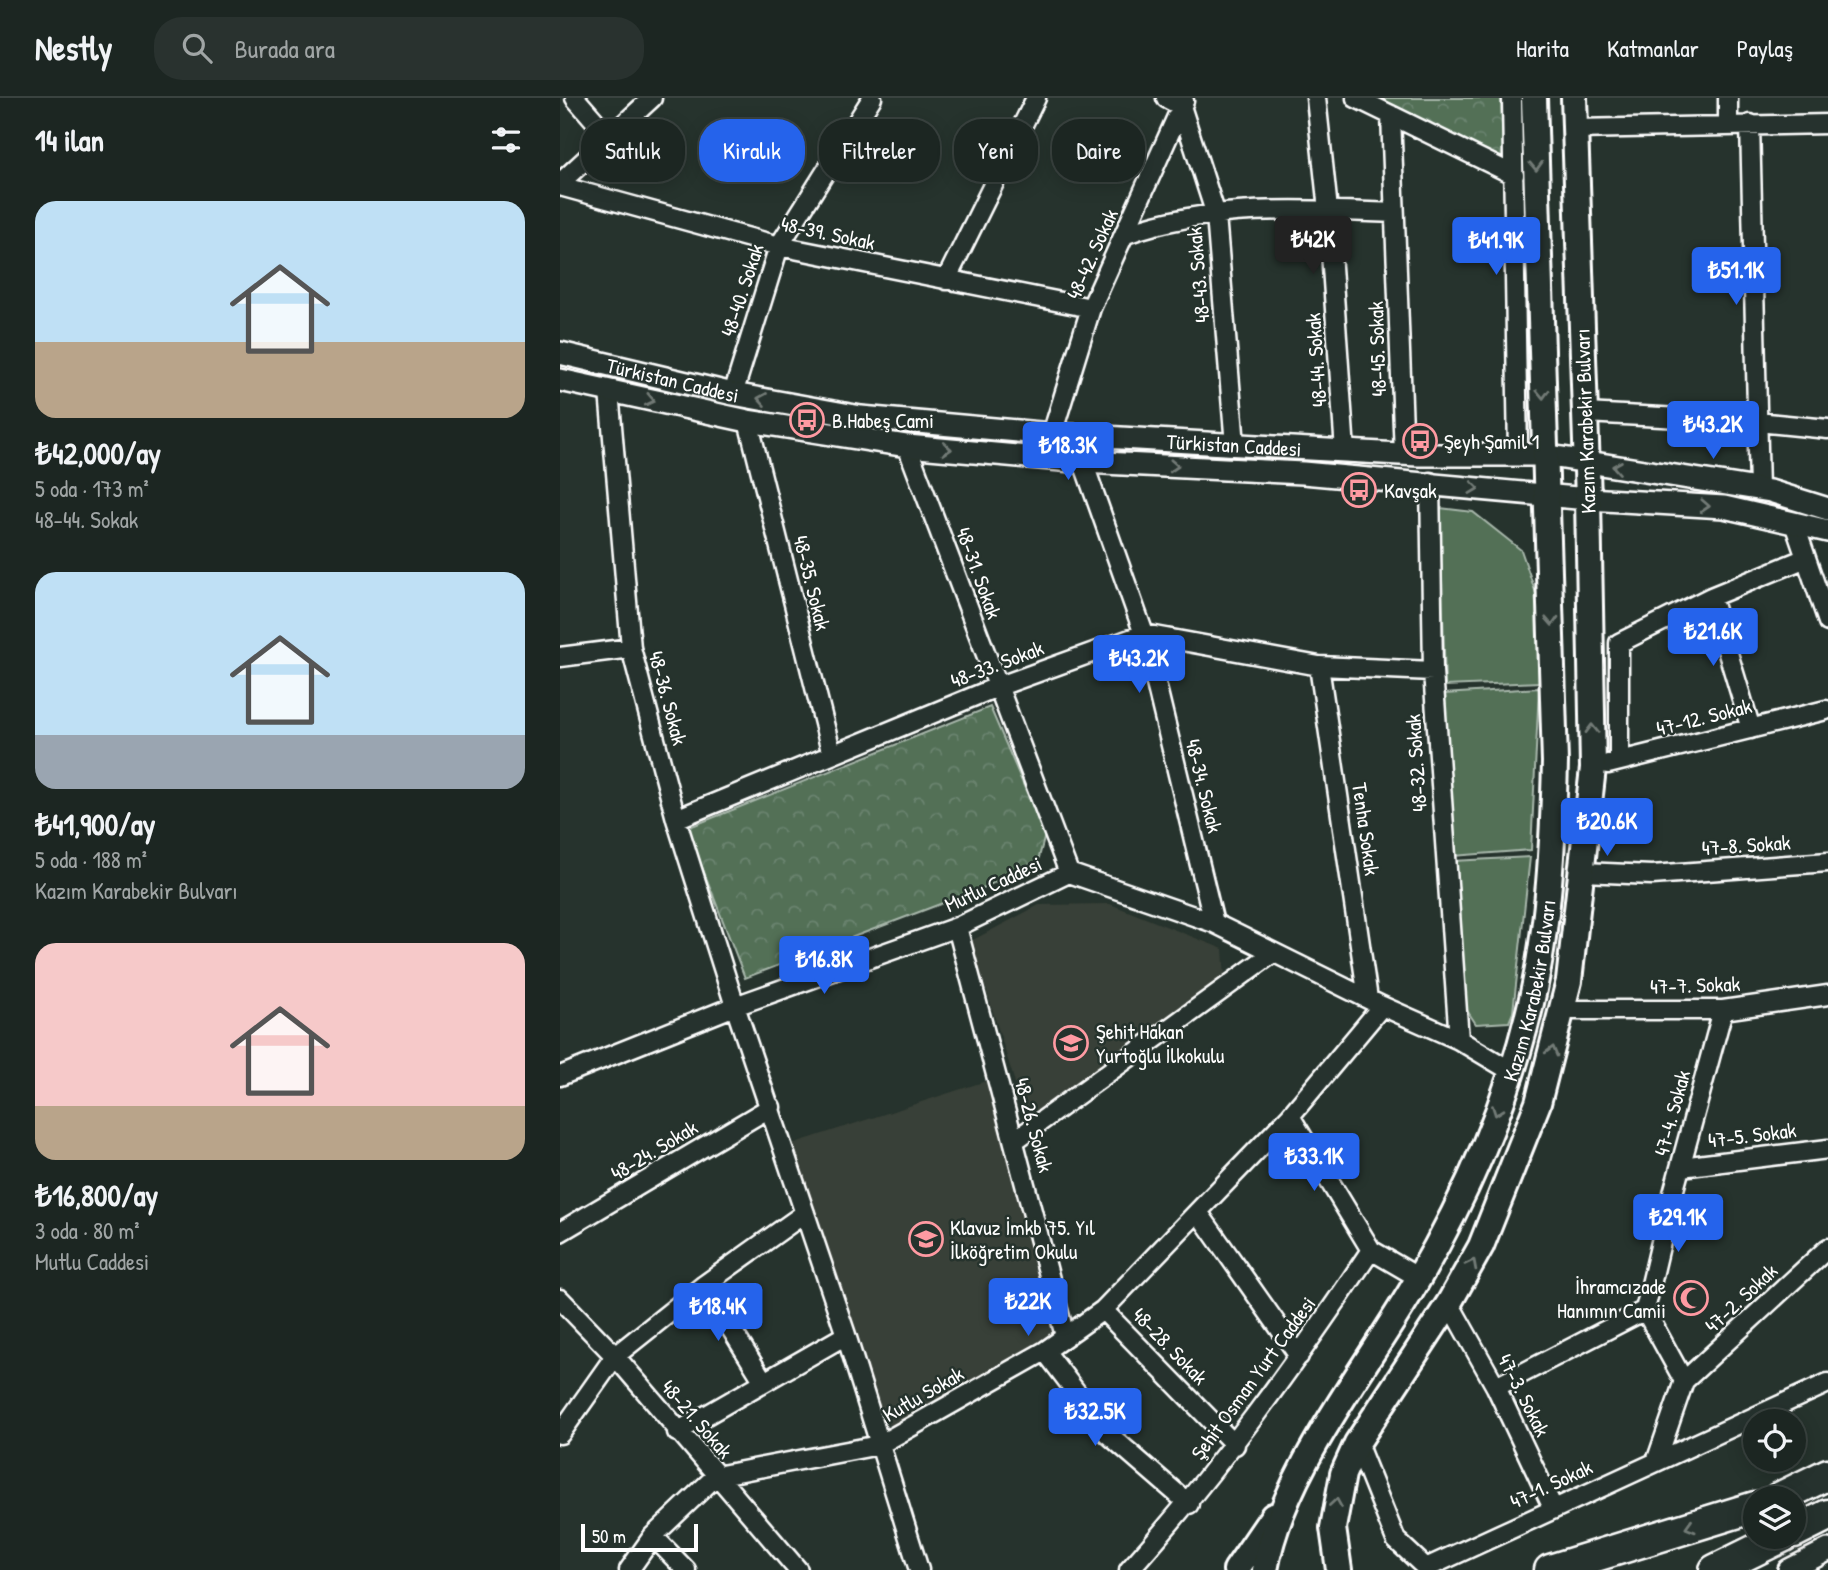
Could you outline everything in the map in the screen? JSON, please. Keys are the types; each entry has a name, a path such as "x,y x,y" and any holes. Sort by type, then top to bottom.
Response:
{"highway":[{"path":"1804,1486 1828,1474"},
{"path":"1550,1570 1743,1511"},
{"path":"1806,1526 1828,1516"},
{"path":"1714,1570 1757,1549"}],"main road":[{"name":"Kazım Karabekir Bulvarı","path":"1265,1570 1292,1489 1309,1454 1419,1278 1469,1182 1511,1071 1531,1001 1544,919 1554,813 1555,698 1545,496 1534,98"},
{"name":"Kazım Karabekir Bulvarı","path":"1339,1570 1333,1528 1335,1503 1343,1474 1357,1443 1449,1303 1481,1246 1527,1135 1563,1010 1583,872 1593,768 1587,463 1574,98"},
{"path":"1236,1570 1292,1489"}],"street":[{"path":"575,98 593,119"},
{"path":"630,119 652,98"},
{"name":"48-40. Sokak","path":"733,394 779,246 872,98"},
{"path":"946,279 1037,98"},
{"name":"48-44. Sokak","path":"1316,98 1328,210 1345,451"},
{"path":"1356,98 1514,175"},
{"path":"1512,98 1518,455"},
{"path":"1728,98 1728,125"},
{"name":"48-43. Sokak","path":"1177,101 1216,215 1235,445"},
{"name":"48-42. Sokak","path":"1052,434 1091,308 1126,234 1177,101"},
{"name":"48-45. Sokak","path":"1391,115 1404,454"},
{"path":"1750,124 1759,489"},
{"path":"1575,129 1828,124"},
{"path":"560,184 581,165"},
{"name":"48-39. Sokak","path":"560,184 779,246 1091,308"},
{"path":"1126,234 1163,221 1216,215 1328,210 1394,213"},
{"name":"Türkistan Caddesi","path":"560,353 733,394 861,416 1052,434 1235,445 1404,454 1545,455 1759,489 1828,509"},
{"name":"Türkistan Caddesi","path":"560,380 748,421 907,446 1083,462 1430,482 1545,496 1724,507 1828,531"},
{"name":"48-36. Sokak","path":"609,391 631,648 676,819 846,1335 919,1570"},
{"path":"1585,413 1757,422 1828,429"},
{"name":"48-35. Sokak","path":"748,421 832,755"},
{"name":"48-31. Sokak","path":"907,446 1069,873"},
{"name":"48-34. Sokak","path":"1083,462 1144,634 1214,923"},
{"name":"48-32. Sokak","path":"1430,482 1433,671 1459,1040"},
{"path":"1794,523 1828,622"},
{"path":"1619,761 1619,643 1711,597 1805,558"},
{"path":"1711,597 1751,729"},
{"path":"1144,634 1319,666 1433,671"},
{"name":"48-33. Sokak","path":"676,819 997,688 1144,634"},
{"path":"560,657 631,648"},
{"name":"Tenha Sokak","path":"1319,666 1375,1002"},
{"name":"47-12. Sokak","path":"1593,768 1827,713"},
{"name":"47-8. Sokak","path":"1583,872 1652,875 1828,862"},
{"name":"Mutlu Caddesi","path":"560,1076 736,1006 957,927 1069,873 1214,923 1459,1040 1511,1071"},
{"name":"48-26. Sokak","path":"957,927 1065,1336"},
{"path":"1014,1141 1273,953"},
{"name":"47-7. Sokak","path":"1563,1010 1723,1010 1828,995"},
{"name":"Kutlu Sokak","path":"716,1476 878,1445 1045,1351 1103,1310 1290,1116 1375,1002"},
{"name":"47-4. Sokak","path":"1646,1310 1723,1010"},
{"name":"48-24. Sokak","path":"560,1232 771,1107"},
{"path":"1290,1116 1371,1250 1419,1278"},
{"name":"47-5. Sokak","path":"1681,1167 1828,1149"},
{"path":"1198,1212 1299,1356"},
{"path":"560,1434 615,1356 704,1285 805,1213"},
{"name":"47-2. Sokak","path":"1684,1381 1828,1248"},
{"name":"Şehit Osman Yurt Caddesi","path":"1129,1570 1189,1504 1235,1445 1371,1250"},
{"path":"704,1285 764,1382"},
{"name":"48-21. Sokak","path":"560,1299 615,1356 677,1432 798,1570"},
{"name":"47-3. Sokak","path":"1449,1303 1496,1387 1553,1508"},
{"name":"48-28. Sokak","path":"1103,1310 1235,1445"},
{"path":"1496,1387 1646,1310 1684,1381 1656,1462"},
{"path":"677,1432 846,1335"},
{"path":"1045,1351 1108,1434 1189,1504"},
{"name":"47-1. Sokak","path":"1357,1443 1396,1540 1426,1568 1828,1383"},
{"path":"629,1570 653,1535 716,1476"},
{"path":"653,1535 685,1570"},
{"path":"1789,1570 1828,1550"}],"shaded area":[{"name":"Şehit Hakan Yurtoğlu İlkokulu","path":"1110,904 1223,949 1225,979 1054,1107 1026,1118 971,941 1039,905"},
{"name":"Klavuz İmkb 75. Yıl İlköğretim Okulu","path":"986,1081 1056,1333 895,1427 883,1420 792,1144"}],"green space":[{"path":"1362,98 1501,98 1504,164"},
{"path":"1440,508 1473,512 1521,550 1540,605 1541,682 1445,686"},
{"path":"1539,688 1531,850 1453,856 1444,694"},
{"path":"990,707 1045,835 1038,861 985,887 745,978 687,828"},
{"path":"1530,857 1513,1012 1509,1022 1476,1024 1466,1009 1453,861"}],"place":[{"name":"B.Habeş Cami","path":"807,420"},
{"name":"Şeyh Şamil 1","path":"1420,441"},
{"name":"Kavşak","path":"1359,490"},
{"name":"Şehit Hakan Yurtoğlu İlkokulu","path":"1071,1043"},
{"name":"Klavuz İmkb 75. Yıl İlköğretim Okulu","path":"926,1239"},
{"name":"İhramcızade Hanımın Camii","path":"1691,1298"}]}
